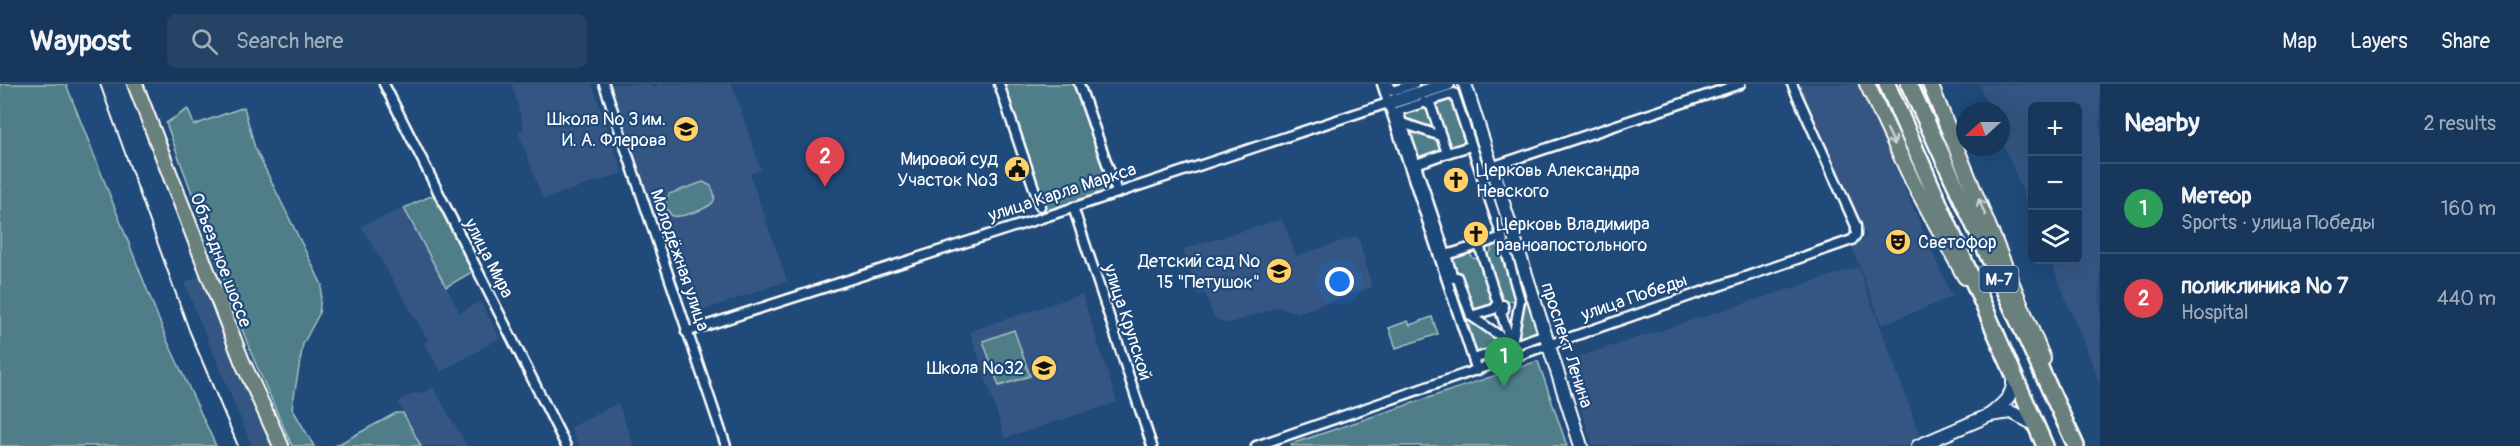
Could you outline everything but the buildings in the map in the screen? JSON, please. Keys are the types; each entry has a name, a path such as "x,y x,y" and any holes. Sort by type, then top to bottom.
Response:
{"highway":[{"name":"М-7","path":"1887,84 2045,446"},
{"name":"М-7","path":"1909,84 2076,446"}],"main road":[{"name":"Объездное шоссе","path":"135,84 238,351 281,446"},
{"path":"1867,84 1913,182 1994,332"},
{"path":"1930,84 2026,316 2055,399"}],"street":[{"name":"улица Мира","path":"384,84 566,446"},
{"name":"Молодёжная улица","path":"604,84 726,446"},
{"path":"999,84 1040,206"},
{"path":"1079,84 1117,192"},
{"path":"1382,84 1477,371"},
{"path":"1389,84 1392,91 1414,84"},
{"name":"улица Карла Маркса","path":"686,332 1448,84"},
{"name":"проспект Ленина","path":"1465,84 1544,340 1581,446"},
{"path":"1491,167 1740,84"},
{"name":"улица Победы","path":"1256,446 1477,371 1544,340 1852,240 1856,235 1856,226 1792,84"},
{"path":"1454,93 1502,237 1520,300 1512,345 1471,316 1457,277 1453,278 1398,111 1430,103 1454,93"},
{"path":"1430,103 1447,153"},
{"path":"1402,123 1441,136"},
{"path":"1416,164 1471,146"},
{"name":"улица Крупской","path":"1073,207 1152,446"},
{"path":"1446,255 1502,237"},
{"path":"1483,258 1491,241"},
{"path":"1479,245 1512,345"},
{"path":"1466,249 1483,258"},
{"path":"1471,316 1520,300"},
{"path":"1477,358 1512,345 1544,340"},
{"path":"1990,415 2010,398 2014,384 2012,373"},
{"path":"1918,446 1990,415 2011,412 2036,425"}],"shaded area":[{"path":"512,84 592,84 623,173 543,199 518,131 524,129"},
{"name":"Школа № 3 им. И. А. Флерова","path":"611,84 647,84 656,88 657,84 732,84 761,170 750,174 787,281 696,313 669,232 661,234"},
{"path":"1799,84 1859,84 1952,297 1882,325 1851,245 1867,237"},
{"path":"1979,84 2100,84 2100,383 2052,264 2082,264 2082,102 2028,102 2028,206 2008,156 2010,156 2010,102 1986,102"},
{"path":"404,208 460,313 480,301 500,338 441,372 424,343 428,340 361,226"},
{"name":"Детский сад № 15 \"Петушок\"","path":"1282,219 1296,256 1358,236 1372,287 1297,313 1279,307 1228,324 1214,318 1205,293 1198,295 1183,249"},
{"path":"1858,267 1924,446 1593,446 1565,361"},
{"path":"201,275 273,446 252,446 184,283"},
{"name":"Школа №32","path":"1082,294 1117,402 1005,438 970,331"},
{"path":"433,387 467,446 421,446 398,402 414,393 423,393"},
{"path":"618,403 634,446 579,446 570,428"}],"green space":[{"path":"0,84 66,84 167,340 216,446 0,446"},
{"path":"1003,84 1074,84 1110,190 1046,211"},
{"path":"1453,96 1469,144 1449,151 1434,106 1438,105 1437,101"},
{"path":"1423,105 1424,109 1428,108 1435,131 1406,121 1403,112"},
{"path":"244,107 255,148 322,285 319,314 303,344 292,408 314,446 292,446 251,353 166,123 188,109 194,125"},
{"path":"1408,127 1437,137 1442,153 1419,161"},
{"path":"703,182 713,189 715,197 712,203 702,210 687,215 671,215 665,201 669,194"},
{"path":"433,195 472,272 446,287 404,208"},
{"path":"1503,241 1517,299 1504,303 1486,256 1491,251 1491,244"},
{"path":"1468,252 1473,258 1479,259 1494,304 1471,314 1448,259"},
{"path":"1528,301 1538,333 1515,340 1523,302"},
{"path":"1432,317 1438,334 1396,348 1389,328 1408,321 1410,325"},
{"path":"1472,318 1507,343 1477,353 1467,320"},
{"path":"1014,330 1030,376 999,386 983,341"},
{"path":"1538,361 1567,446 1292,446 1291,444"},
{"path":"396,413 403,413 421,446 335,446"}],"railway":[{"path":"100,84 189,330 238,446"}],"place":[{"name":"Школа № 3 им. И. А. Флерова","path":"686,129"},
{"name":"Мировой суд Участок №3","path":"1017,169"},
{"name":"Церковь Александра Невского","path":"1456,180"},
{"name":"поликлиника № 7","path":"825,187"},
{"name":"Церковь Владимира равноапостольного","path":"1476,234"},
{"name":"Светофор","path":"1898,242"},
{"name":"Детский сад № 15 \"Петушок\"","path":"1279,271"},
{"name":"Школа №32","path":"1044,368"},
{"name":"Метеор","path":"1504,387"}]}
